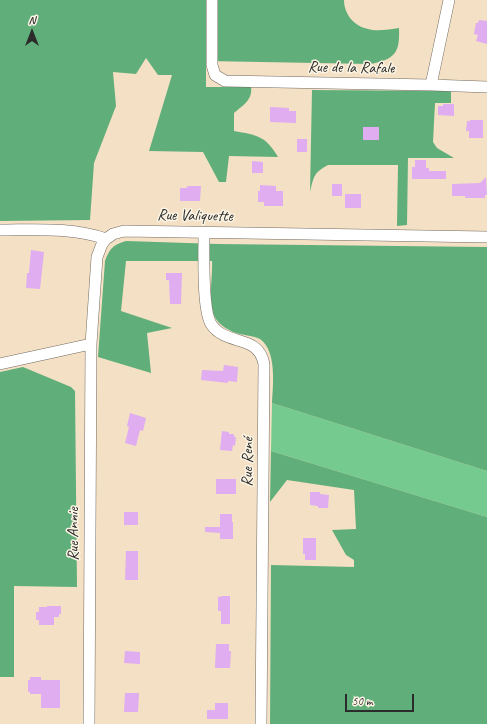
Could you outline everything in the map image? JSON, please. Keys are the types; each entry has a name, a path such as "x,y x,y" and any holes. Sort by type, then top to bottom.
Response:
{"street":[{"name":"Rue de la Rafale","path":"212,0 212,65 216,76 222,80 229,82 487,87"},
{"path":"431,85 449,0"},
{"path":"0,230 70,231 87,233 106,239 99,250 97,257 91,344 0,364"},
{"name":"Rue Valiquette","path":"106,239 113,234 124,231 487,237"},
{"name":"Rue René","path":"204,233 206,298 209,320 215,329 223,335 249,343 258,349 263,358 264,364 261,724"},
{"name":"Rue Annie","path":"89,724 91,344"}],"green space":[{"path":"0,0 344,0 344,5 348,15 358,25 375,30 399,28 399,37 397,49 391,57 371,64 206,61 206,87 251,87 249,99 234,113 234,131 255,135 265,141 274,150 278,157 229,156 226,182 219,182 203,152 149,151 172,75 158,75 146,58 136,74 113,72 116,106 94,163 90,220 0,221"},
{"path":"312,90 451,91 451,103 435,103 433,142 437,148 454,158 408,158 407,225 397,226 398,165 328,165 319,170 315,176 310,192"},
{"path":"126,241 218,244 487,247 487,471 272,403 272,360 265,344 258,338 236,333 226,328 216,319 213,313 211,299 212,261 126,261 121,311 172,328 147,333 151,373 98,357 105,261 112,248"},
{"path":"23,367 71,387 75,391 77,587 14,586 14,677 0,677 0,372"},
{"path":"272,403 487,471 487,517 271,451"},
{"path":"271,451 487,517 487,724 270,724 271,565 354,567 354,560 346,555 332,530 356,529 354,490 287,480 270,502"}],"building":[{"path":"479,20 487,21 487,44 476,41 478,35 474,34 476,23 478,23"},
{"path":"443,104 454,104 454,116 438,115 438,106 443,106"},
{"path":"270,107 289,108 289,111 296,111 296,123 270,122"},
{"path":"483,120 483,138 469,138 469,131 466,131 467,121"},
{"path":"363,127 379,127 379,140 363,140"},
{"path":"297,139 307,139 307,152 297,152"},
{"path":"415,160 426,160 426,168 429,168 429,171 446,171 446,179 412,179 412,167 415,167"},
{"path":"252,161 263,162 263,173 252,173"},
{"path":"486,177 487,195 485,195 485,198 465,198 465,196 452,196 452,184 480,183"},
{"path":"332,184 342,184 342,196 332,196"},
{"path":"260,185 276,186 276,191 283,191 283,206 264,206 264,202 258,202 258,191 260,191"},
{"path":"188,186 201,186 200,201 180,201 180,188 186,188"},
{"path":"345,194 361,194 361,208 345,208"},
{"path":"31,250 44,252 40,289 26,288"},
{"path":"166,273 182,273 181,304 170,304 169,280 166,280"},
{"path":"224,365 238,367 237,382 228,381 228,383 201,380 202,370 223,371"},
{"path":"130,413 146,418 143,431 140,430 136,446 125,443 129,427 127,426"},
{"path":"222,431 229,432 229,434 234,434 234,437 236,437 235,446 233,445 232,451 220,450"},
{"path":"216,479 236,479 236,494 216,494"},
{"path":"310,492 320,492 320,494 329,495 328,508 318,508 318,506 310,505"},
{"path":"124,512 138,512 138,525 124,525"},
{"path":"220,514 232,514 233,539 220,539 220,533 205,532 205,527 220,527"},
{"path":"303,538 316,538 316,560 305,560 305,554 303,554"},
{"path":"126,551 138,551 138,580 125,580"},
{"path":"230,596 230,624 221,624 221,611 218,611 218,597"},
{"path":"61,606 61,614 59,614 59,617 54,617 54,625 39,625 39,620 36,620 36,612 39,612 39,607"},
{"path":"216,644 229,644 229,651 231,651 230,668 215,668"},
{"path":"125,651 140,652 140,664 124,663"},
{"path":"30,677 41,677 41,680 60,680 60,708 41,708 41,694 30,694 30,692 28,692 28,680 30,680"},
{"path":"125,693 139,693 138,712 124,712"},
{"path":"215,703 228,703 228,719 207,719 207,710 215,710"}]}
